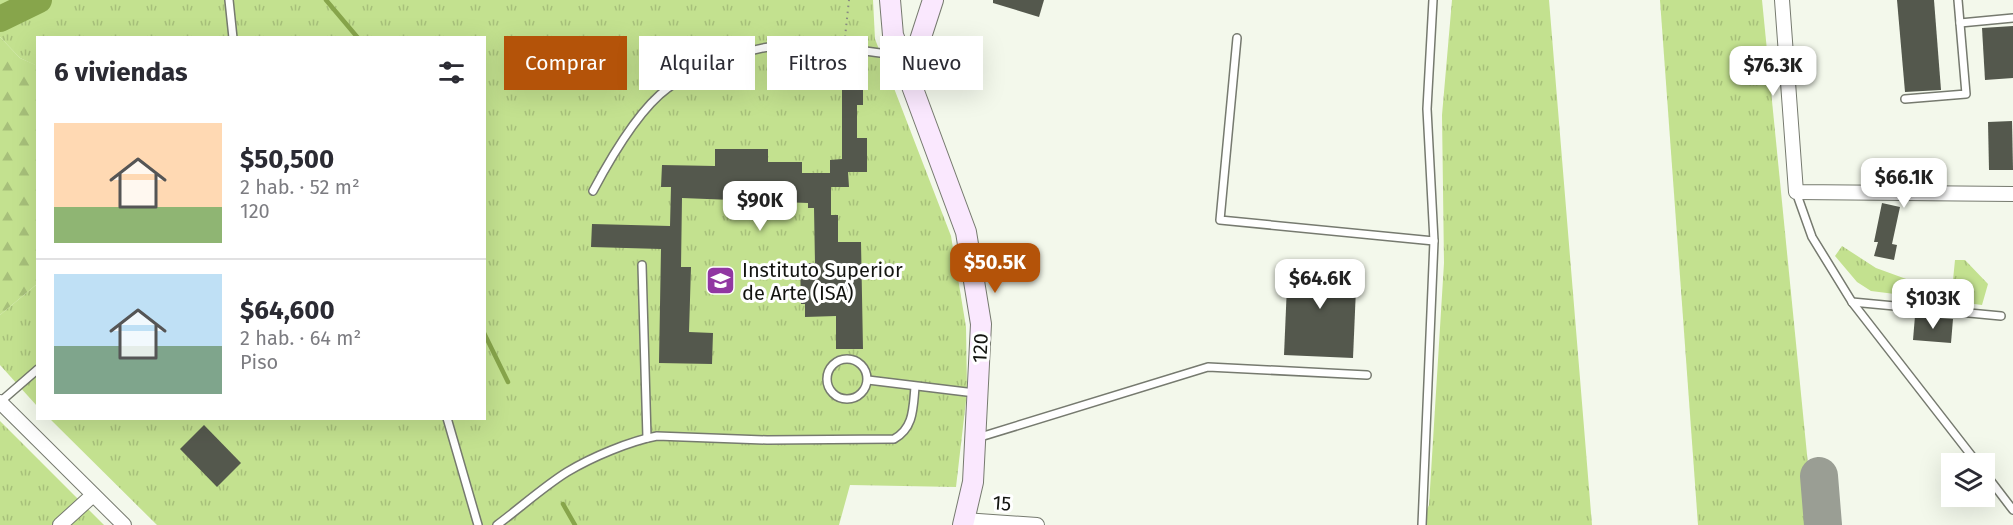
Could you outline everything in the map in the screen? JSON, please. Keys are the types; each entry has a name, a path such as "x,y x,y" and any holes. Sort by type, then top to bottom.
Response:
{"main road":[{"name":"120","path":"890,0 893,36"},
{"path":"917,36 933,0"},
{"name":"120","path":"914,90 966,232 981,324 973,482 964,522"}],"street":[{"path":"1782,0 1796,192 2013,194"},
{"path":"0,402 124,525"},
{"path":"60,525 93,495"},
{"name":"15","path":"964,522 1037,525"}],"lane":[{"path":"228,0 233,36"},
{"path":"1422,525 1434,241 1426,109 1432,0"},
{"path":"1905,99 1966,94 1958,0"},
{"path":"1960,23 2013,18"},
{"path":"1238,38 1220,220 1434,241"},
{"path":"593,191 612,157 642,116 668,88 700,70 742,52 767,48"},
{"path":"1796,192 1812,237 1852,302 1969,453"},
{"path":"642,265 647,438"},
{"path":"1852,302 2001,316"},
{"path":"848,358 860,363 868,380 862,393 850,400 842,399 831,392 826,378 831,366 848,358"},
{"path":"975,439 1208,366 1367,375"},
{"path":"0,402 36,371"},
{"path":"868,380 977,393"},
{"path":"497,525 568,472 630,442 647,438 657,436 767,440 894,439 905,433 910,419 915,387"},
{"path":"448,420 478,525"},
{"path":"1995,486 2013,510"}],"path":[{"path":"844,36 849,0"}],"green space":[{"name":"Instituto Superior de Arte (ISA)","path":"0,0 873,0 875,39 880,52 880,90 895,90 951,236 966,327 967,392 956,487 850,485 839,525 157,525 51,420 486,420 486,36 36,36 36,66 20,58 0,37"},
{"path":"1452,0 1549,0 1592,525 1419,525 1429,505 1444,263 1442,115"},
{"path":"1660,0 1762,0 1814,525 1698,525"},
{"path":"0,37 20,58 36,65 36,285 0,315"},
{"path":"1842,246 1876,268 1909,280 1952,290 1955,260 1965,260 1988,284 1982,305 1871,291 1857,282 1835,256"},
{"path":"36,285 36,405 0,365 0,315"},
{"path":"0,421 104,525 0,525"}],"building":[{"path":"993,0 1044,0 1039,17 993,3"},
{"path":"1897,0 1934,0 1941,90 1905,92"},
{"path":"2013,26 2013,78 1985,80 1982,28"},
{"path":"842,90 863,90 863,105 857,105 857,138 867,138 867,172 848,172 849,187 831,187 831,215 838,215 838,242 861,242 863,349 836,349 836,316 805,317 805,304 801,304 800,263 815,263 814,208 808,208 808,203 682,198 681,267 691,267 689,332 713,333 712,364 659,363 661,249 591,247 592,224 670,226 671,187 661,187 662,165 715,166 715,149 768,149 768,162 802,162 802,173 830,173 830,160 842,159"},
{"path":"2012,121 2013,170 1989,170 1988,122"},
{"path":"1882,203 1900,207 1892,244 1897,245 1894,260 1874,256 1878,242 1874,242"},
{"path":"1288,262 1357,265 1353,358 1284,355"},
{"path":"1915,316 1953,319 1951,343 1913,340"},
{"path":"204,425 241,463 217,487 180,449"}],"waterway":[{"path":"0,19 39,0"},
{"path":"326,0 356,36"},
{"path":"486,337 508,382"},
{"path":"563,504 575,525"}],"taxiway":[{"path":"1819,476 1823,525"}],"place":[{"name":"Instituto Superior de Arte (ISA)","path":"721,281"}]}
